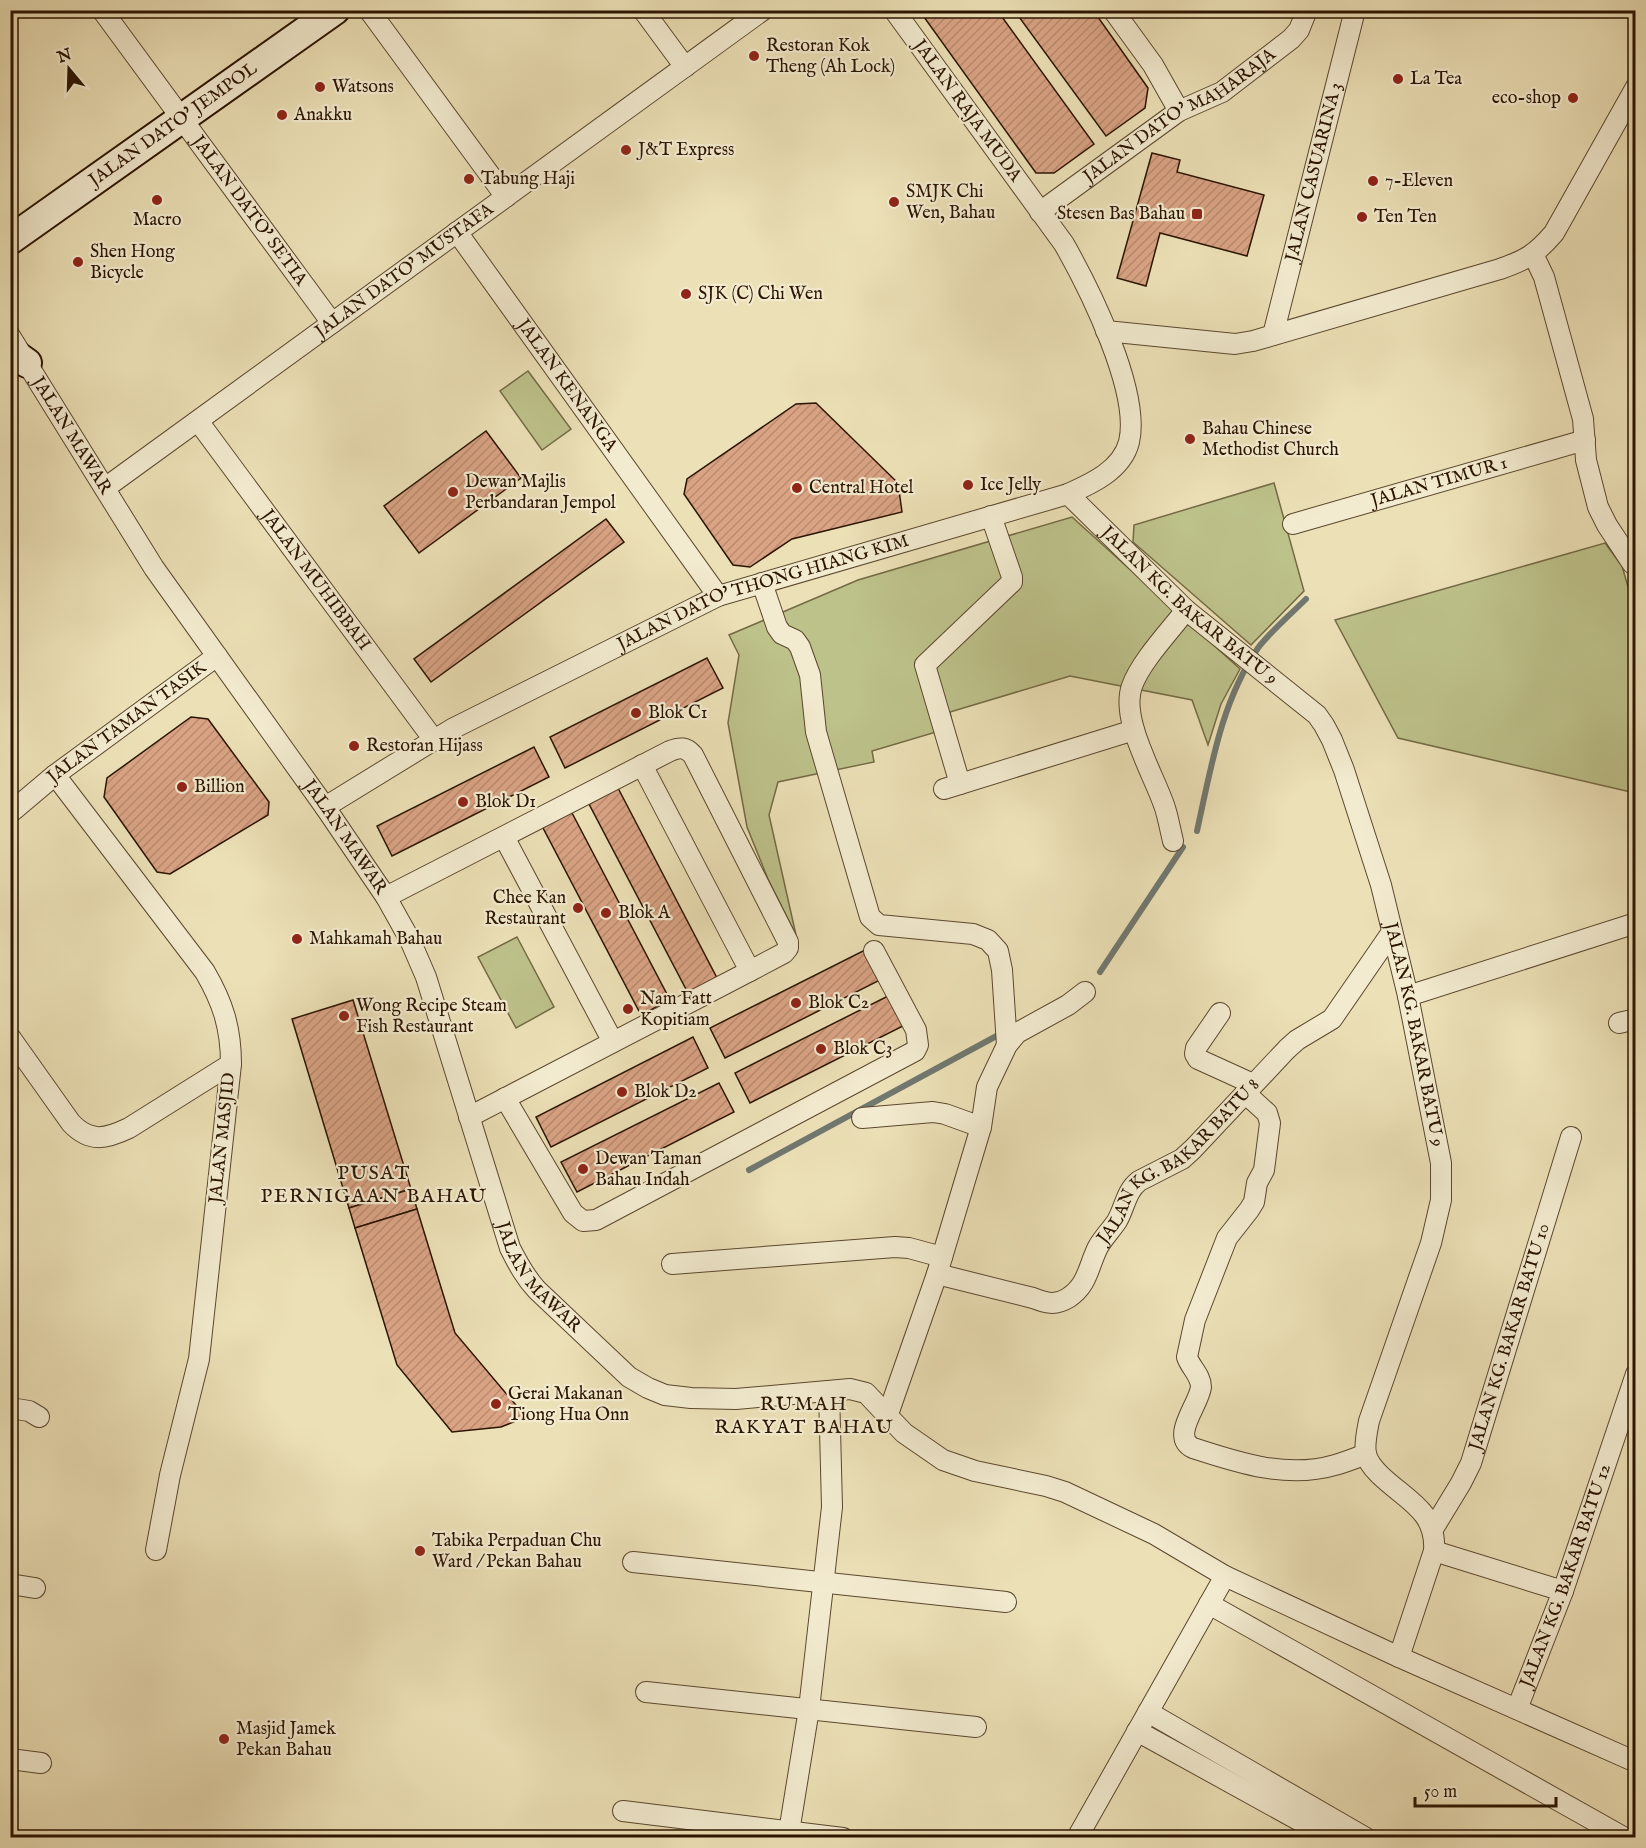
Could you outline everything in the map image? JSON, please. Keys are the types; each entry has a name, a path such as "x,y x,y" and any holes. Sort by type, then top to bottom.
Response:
{"main road":[{"name":"JALAN DATO' JEMPOL","path":"10,240 335,10"}],"street":[{"name":"JALAN DATO' SETIA","path":"102,10 333,323"},
{"path":"369,10 506,197"},
{"path":"643,10 685,67"},
{"name":"JALAN DATO' MUSTAFA","path":"105,489 763,10"},
{"name":"JALAN RAJA MUDA","path":"894,10 1064,244 1081,274 1106,331 1125,390 1130,425 1129,443 1120,459 1106,474"},
{"path":"1113,10 1153,65 1179,111"},
{"name":"JALAN DATO' MAHARAJA","path":"1040,212 1179,111 1222,92 1291,39 1299,30 1307,10"},
{"name":"JALAN CASUARINA 3","path":"1273,335 1355,10"},
{"path":"1106,331 1235,344 1273,335 1521,262 1540,250 1554,233 1635,87"},
{"name":"JALAN KENANGA","path":"457,232 718,596"},
{"path":"1533,254 1544,277 1583,419 1588,474 1598,507 1607,525 1634,562"},
{"name":"JALAN MAWAR","path":"10,336 19,357 154,568 325,807 386,897 410,940 426,977 510,1248 526,1278 615,1365 629,1377 665,1395 736,1399 850,1389 866,1393 912,1440 943,1460 975,1471 1065,1492 1154,1534 1225,1576 1399,1657 1635,1762"},
{"name":"JALAN MUHIBBAH","path":"198,421 434,741"},
{"name":"JALAN TIMUR 1","path":"1293,524 1585,440"},
{"name":"JALAN DATO' THONG HIANG KIM","path":"325,807 452,729 718,596 1068,494 1106,474"},
{"name":"JALAN KG. BAKAR BATU 9","path":"1068,494 1186,610 1317,715 1324,725 1344,770 1381,885 1408,996 1441,1163 1441,1200 1431,1243 1369,1421 1366,1434 1366,1454"},
{"path":"991,516 1012,582 925,664 952,786 1134,730"},
{"path":"762,583 777,627 782,634 795,640 800,646 810,675 816,732 870,917 879,925 973,934 988,940 998,951 1002,970 1007,1035 987,1087 981,1127 939,1265 887,1417"},
{"path":"1173,841 1165,806 1130,721 1129,703 1131,686 1144,664 1186,610"},
{"name":"JALAN TAMAN TASIK","path":"10,813 55,775 217,656"},
{"path":"386,897 642,765 670,751 683,748 688,750 698,766 788,942 788,948 784,953 469,1117"},
{"path":"642,765 750,971"},
{"name":"JALAN MASJID","path":"55,775 205,972 216,990 230,1031 231,1064 199,1359 170,1475 156,1550"},
{"path":"504,837 613,1042"},
{"path":"1408,996 1633,928"},
{"name":"JALAN KG. BAKAR BATU 8","path":"939,1265 1046,1303 1062,1302 1077,1292 1082,1286 1098,1246 1118,1220 1134,1185 1182,1159 1298,1040 1332,1019 1392,932"},
{"path":"505,1098 573,1213 583,1221 596,1220 915,1051 918,1045 916,1030 874,951"},
{"path":"1007,1035 1017,1033 1068,1005 1085,992"},
{"path":"1220,1013 1196,1048 1195,1054 1198,1059 1249,1089 1267,1113 1270,1123 1264,1170 1257,1183 1254,1202 1227,1238 1195,1320 1187,1357 1201,1386 1185,1430 1185,1441 1193,1448 1266,1469 1302,1471 1335,1466 1366,1454 1373,1468 1419,1508 1433,1529 1434,1551 1399,1657"},
{"path":"10,1036 71,1123 80,1132 90,1137 116,1134 129,1128 231,1064"},
{"path":"862,1118 933,1112 981,1127"},
{"name":"JALAN KG. BAKAR BATU 10","path":"1433,1529 1471,1463 1571,1137"},
{"path":"672,1264 895,1247 909,1248 939,1265"},
{"name":"JALAN KG. BAKAR BATU 12","path":"1518,1709 1563,1591 1635,1374"},
{"path":"789,1834 809,1709 832,1507 829,1391"},
{"path":"10,1408 28,1411 39,1417"},
{"path":"1434,1551 1563,1591"},
{"path":"633,1562 1006,1602"},
{"path":"1078,1837 1225,1576"},
{"path":"10,1584 34,1588"},
{"path":"1209,1604 1625,1838"},
{"path":"646,1692 976,1727"},
{"path":"1148,1712 1366,1838"},
{"path":"1137,1731 1331,1838"},
{"path":"10,1759 41,1763"},
{"path":"623,1811 789,1834 843,1838"}],"green space":[{"path":"528,371 571,429 542,450 500,391"},
{"path":"1274,483 1304,591 1251,645 1133,542 1134,525"},
{"path":"1072,517 1240,669 1221,704 1208,745 1192,700 1070,676 950,712 953,727 872,751 874,762 778,782 769,815 796,935 768,879 747,827 728,723 739,655 729,635 858,580"},
{"path":"1605,543 1622,566 1635,611 1635,793 1398,738 1335,620"},
{"path":"517,937 554,1007 516,1028 478,957"}],"building":[{"path":"919,10 997,10 1094,144 1054,173 1036,173"},
{"path":"1014,10 1093,10 1148,88 1145,108 1106,136"},
{"name":"Stesen Bas Bahau","path":"1152,153 1180,160 1177,172 1264,195 1247,256 1160,233 1146,286 1117,278"},
{"path":"816,403 898,483 902,512 792,539 750,567 733,565 684,494 687,479 796,404"},
{"name":"Dewan Majlis Perbandaran Jempol","path":"486,431 521,478 419,553 384,506"},
{"path":"606,519 624,542 431,682 414,659"},
{"name":"Blok C1","path":"707,658 723,688 565,768 550,737"},
{"name":"Billion","path":"191,717 208,719 269,802 268,815 170,874 157,872 104,797 107,778"},
{"name":"Blok D1","path":"534,747 549,777 392,856 377,826"},
{"path":"618,788 717,978 688,993 589,804"},
{"name":"Blok A","path":"571,811 670,1000 641,1015 542,826"},
{"name":"Blok C2","path":"867,949 882,979 725,1058 710,1028"},
{"name":"Blok C3","path":"892,994 907,1024 750,1103 735,1073"},
{"path":"353,1000 411,1189 349,1208 292,1019"},
{"name":"Blok D2","path":"693,1037 708,1068 551,1147 536,1117"},
{"path":"719,1083 734,1112 577,1192 561,1162"},
{"path":"411,1189 417,1209 355,1228 349,1208"},
{"path":"417,1209 455,1333 526,1417 501,1427 452,1432 397,1365 355,1228"}],"waterway":[{"path":"1197,831 1219,736 1245,669 1258,648 1306,599"},
{"path":"1100,972 1183,847"},
{"path":"749,1170 1002,1033"}],"place":[{"name":"Restoran Kok Theng (Ah Lock)","path":"754,56"},
{"name":"La Tea","path":"1398,79"},
{"name":"Watsons","path":"320,87"},
{"name":"eco-shop","path":"1573,98"},
{"name":"Anakku","path":"282,115"},
{"name":"J&T Express","path":"626,150"},
{"name":"Tabung Haji","path":"469,179"},
{"name":"7-Eleven","path":"1373,181"},
{"name":"Macro","path":"157,200"},
{"name":"SMJK Chi Wen, Bahau","path":"894,202"},
{"name":"Stesen Bas Bahau","path":"1197,214"},
{"name":"Ten Ten","path":"1362,217"},
{"name":"Shen Hong Bicycle","path":"78,262"},
{"name":"SJK (C) Chi Wen","path":"686,294"},
{"name":"Bahau Chinese Methodist Church","path":"1190,439"},
{"name":"Ice Jelly","path":"968,485"},
{"name":"Central Hotel","path":"797,488"},
{"name":"Dewan Majlis Perbandaran Jempol","path":"453,492"},
{"name":"Blok C1","path":"636,713"},
{"name":"Restoran Hijass","path":"354,746"},
{"name":"Billion","path":"182,787"},
{"name":"Blok D1","path":"463,802"},
{"name":"Chee Kan Restaurant","path":"578,908"},
{"name":"Blok A","path":"606,913"},
{"name":"Mahkamah Bahau","path":"297,939"},
{"name":"Blok C2","path":"796,1003"},
{"name":"Nam Fatt Kopitiam","path":"628,1009"},
{"name":"Wong Recipe Steam Fish Restaurant","path":"344,1016"},
{"name":"Blok C3","path":"821,1049"},
{"name":"Blok D2","path":"622,1092"},
{"name":"Dewan Taman Bahau Indah","path":"583,1169"},
{"name":"Gerai Makanan Tiong Hua Onn","path":"496,1404"},
{"name":"Tabika Perpaduan Chu Ward / Pekan Bahau","path":"420,1551"},
{"name":"Masjid Jamek Pekan Bahau","path":"224,1739"}],"district":[{"name":"PUSAT PERNIGAAN BAHAU","path":"374,1184"},
{"name":"RUMAH RAKYAT BAHAU","path":"804,1416"}]}
